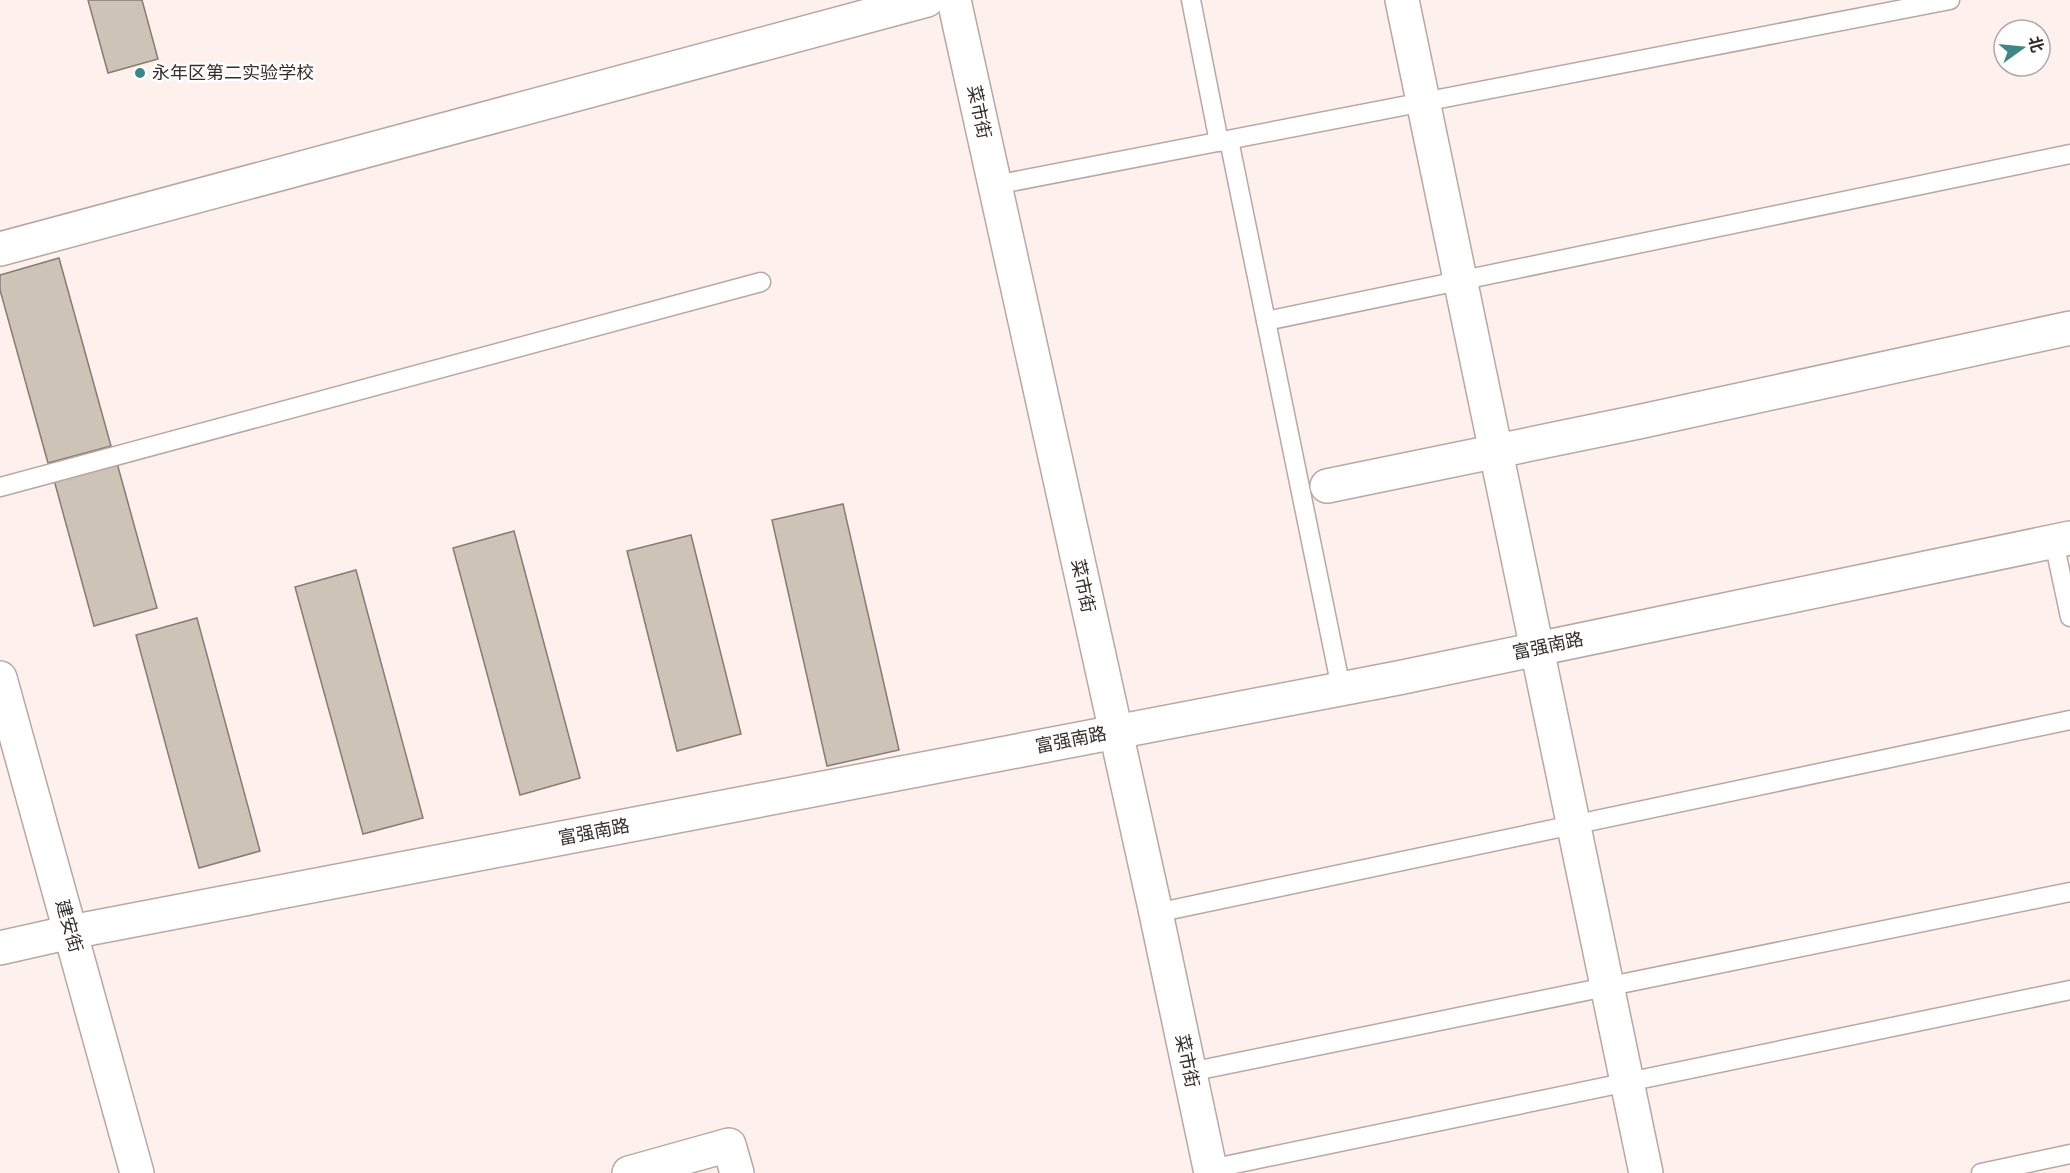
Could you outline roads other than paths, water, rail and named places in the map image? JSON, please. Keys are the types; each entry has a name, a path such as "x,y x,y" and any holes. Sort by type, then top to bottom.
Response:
{"street":[{"path":"0,249 927,0"},
{"name":"菜市街","path":"954,0 1116,732 1210,1171"},
{"path":"1402,0 1646,1173"},
{"path":"1327,486 2070,328"},
{"name":"富强南路","path":"0,948 71,932 1341,688 2062,540"},
{"name":"建安街","path":"0,678 137,1173"},
{"path":"629,1173 729,1145 736,1173"}],"lane":[{"path":"1191,0 1266,321 1341,688"},
{"path":"995,185 1950,0"},
{"path":"1266,321 2070,154"},
{"path":"0,487 761,282"},
{"path":"2062,540 2070,617"},
{"path":"1155,913 2070,720"},
{"path":"1190,1072 2070,892"},
{"path":"1210,1171 2070,990"},
{"path":"1981,1173 2070,1154"}],"place":[{"name":"永年区第二实验学校","path":"140,73"}]}
